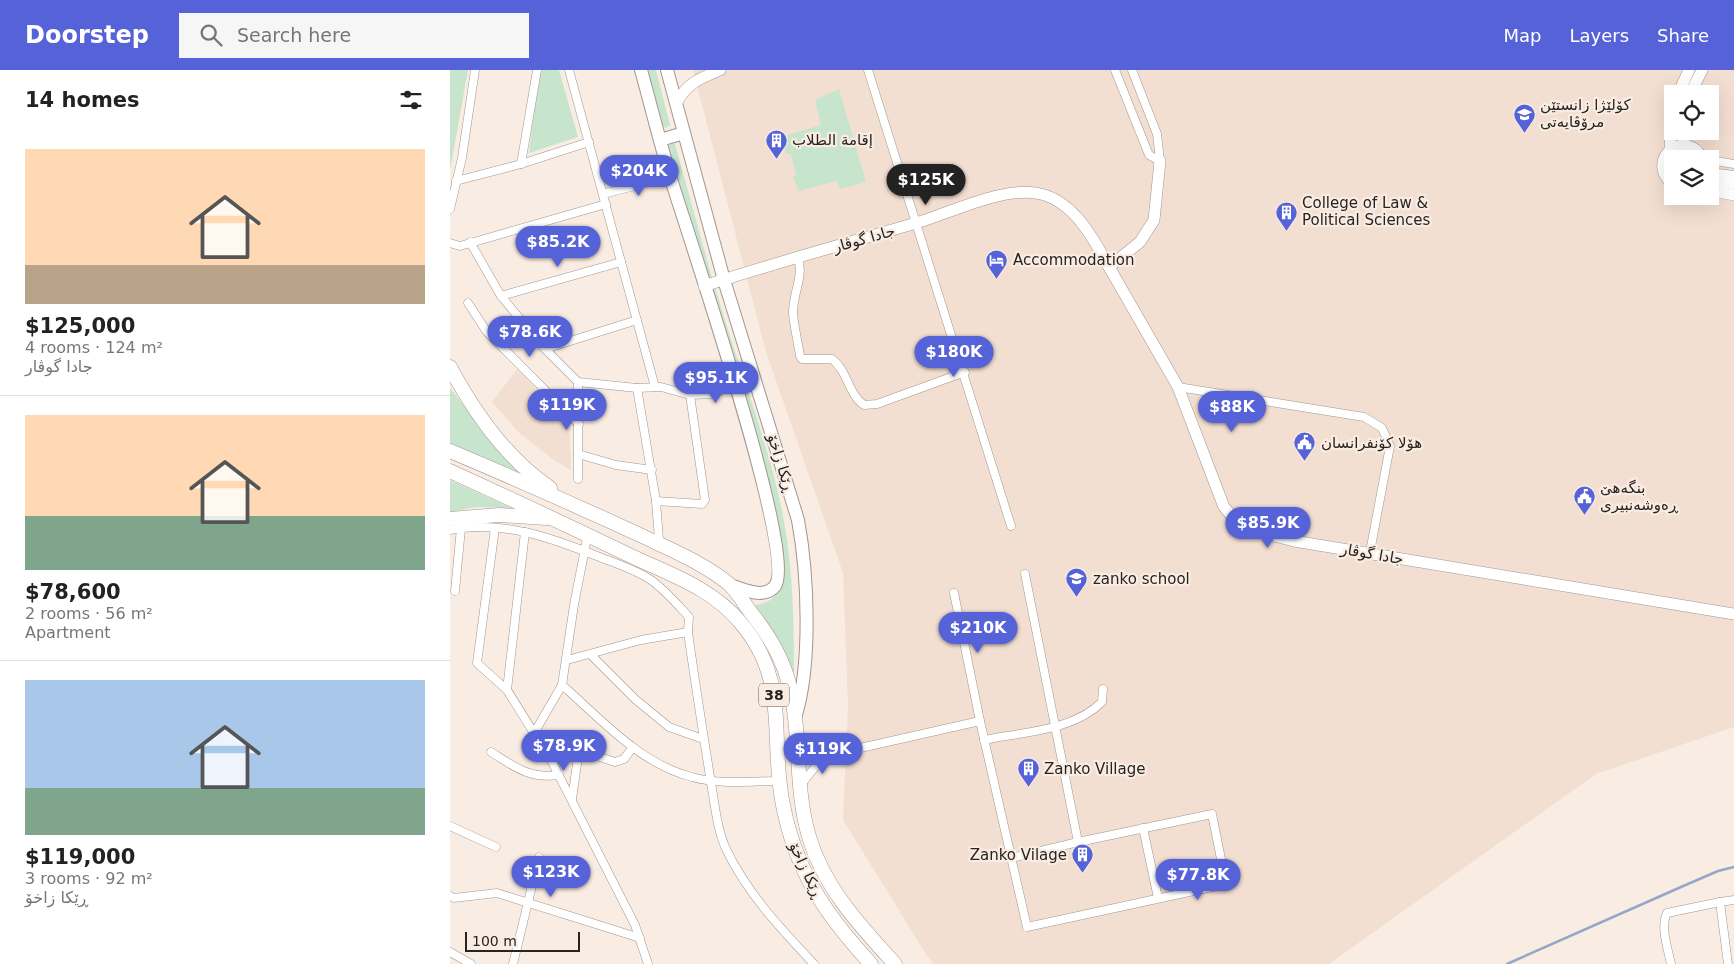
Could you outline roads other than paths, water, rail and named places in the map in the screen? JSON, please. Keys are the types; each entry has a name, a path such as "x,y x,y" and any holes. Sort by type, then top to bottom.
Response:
{"highway":[{"path":"450,367 469,402 503,444 546,486 571,503"},
{"path":"450,451 571,503"},
{"name":"ڕێکا زاخۆ","path":"450,471 588,533 706,592 740,622 766,661 776,708 779,781 788,828 805,876 840,930 871,964"},
{"name":"ڕێکا زاخۆ","path":"571,503 665,547 730,585 764,629 778,652 788,680 796,725 799,787 808,833 821,866 843,906 895,964"},
{"path":"450,519 492,515 554,518"},
{"path":"631,555 641,536"}],"main road":[{"name":"ڕێکا زاخۆ","path":"641,70 670,177 735,384 774,528 780,567 776,585 770,591 761,594 730,585"},
{"name":"ڕێکا زاخۆ","path":"667,70 724,280 793,500 801,539 805,632 803,685 796,725"},
{"path":"660,140 684,133"}],"street":[{"path":"450,208 475,70"},
{"path":"521,164 537,70"},
{"path":"569,70 655,387"},
{"path":"677,102 687,86 704,73 720,70"},
{"path":"868,70 965,372 1012,526"},
{"path":"1115,70 1149,155 1160,161"},
{"path":"1109,267 1140,242 1154,220 1160,161 1158,134 1132,70"},
{"path":"1682,85 1689,70"},
{"path":"1694,85 1702,70"},
{"path":"1684,140 1684,145"},
{"path":"456,181 521,164 589,142"},
{"path":"1672,150 1684,145 1696,150"},
{"path":"1719,161 1734,164"},
{"path":"1719,173 1734,175"},
{"path":"603,194 670,177"},
{"path":"1719,180 1734,184"},
{"path":"1719,192 1734,195"},
{"name":"جادا گوڤار","path":"704,286 1001,196 1026,193 1042,194 1056,200 1078,218 1109,267 1178,387 1219,498 1237,522 1257,533 1373,555 1734,614"},
{"path":"450,243 460,246 606,204"},
{"path":"470,242 501,296 545,349 578,382 637,388 655,387 690,395 712,394 735,384"},
{"path":"798,258 802,270 795,292 793,313 800,356 802,359 832,359 838,364 856,400 864,406 876,404 965,372"},
{"path":"501,296 621,262"},
{"path":"468,303 487,332 578,424"},
{"path":"545,349 637,320"},
{"path":"578,382 578,479"},
{"path":"1178,387 1364,417 1382,428 1390,446 1370,552 1373,555"},
{"path":"637,388 652,470 659,540 665,547"},
{"path":"1213,393 1225,405 1234,422 1242,410 1260,399"},
{"path":"656,501 702,504 705,500 690,395"},
{"path":"578,454 616,465 652,470"},
{"path":"455,591 461,528"},
{"path":"450,530 461,528 495,528 525,532 584,550 650,579 666,592 688,617 688,632 703,739 718,825 726,848 738,870 779,926 814,964"},
{"path":"495,528 477,663 507,690 559,775 610,872 640,938 648,964"},
{"path":"507,690 525,532"},
{"path":"533,735 562,685 588,533"},
{"path":"1025,574 1078,842"},
{"path":"954,592 984,740 1011,858 1027,927 1226,884 1212,814 1011,858"},
{"path":"567,660 641,640 688,632"},
{"path":"591,655 635,699 669,727 703,739"},
{"path":"562,685 633,748 668,768 690,777 711,781 779,781"},
{"path":"984,740 1076,721 1092,712 1102,702 1103,689"},
{"path":"799,787 815,767 838,753 980,721"},
{"path":"796,725 810,742 838,753"},
{"path":"533,735 615,762 624,759 633,748"},
{"path":"572,799 579,750"},
{"path":"491,752 524,772 542,778 559,775"},
{"path":"450,826 496,847"},
{"path":"1143,828 1158,898"},
{"path":"513,964 539,857"},
{"path":"450,896 454,898 497,893 640,938"},
{"path":"1670,964 1664,927 1664,919 1667,913 1734,900"},
{"path":"1720,902 1730,962"},
{"path":"450,952 472,964"}],"waterway":[{"path":"1507,964 1718,871 1734,867"}],"place":[{"name":"كۆلێژا زانستێن مرۆڤایەتی","path":"1524,133"},
{"name":"إقامة الطلاب","path":"776,159"},
{"name":"College of Law & Political Sciences","path":"1286,231"},
{"name":"Accommodation","path":"997,279"},
{"name":"هۆلا كۆنفرانسان","path":"1305,462"},
{"name":"بنگه‌هێ ڕه‌وشه‌نبیرى","path":"1584,516"},
{"name":"zanko school","path":"1077,598"},
{"name":"Zanko Village","path":"1028,788"},
{"name":"Zanko Vilage","path":"1083,874"}]}
